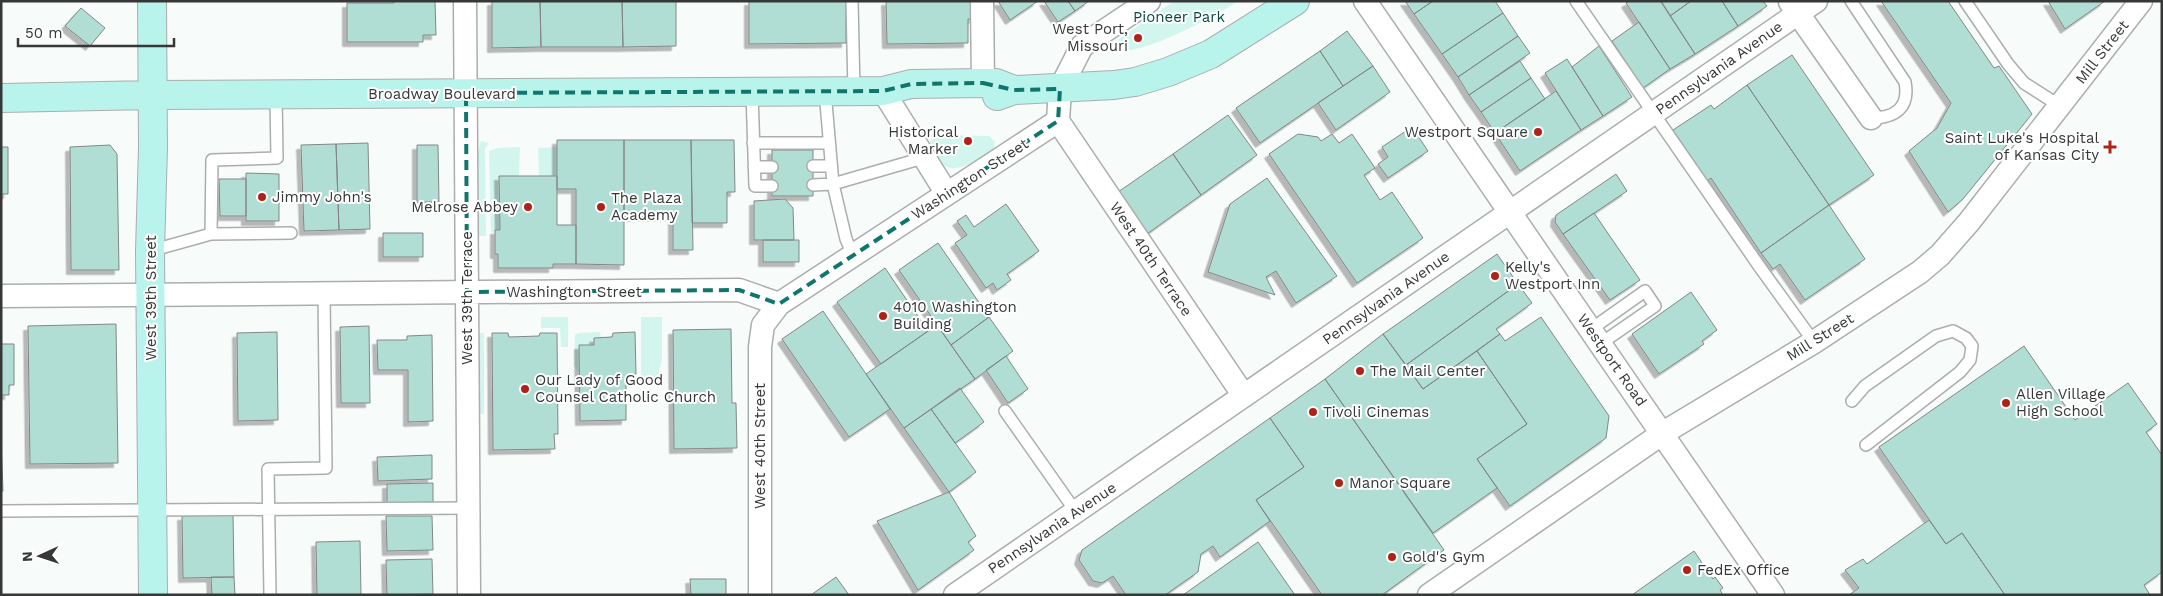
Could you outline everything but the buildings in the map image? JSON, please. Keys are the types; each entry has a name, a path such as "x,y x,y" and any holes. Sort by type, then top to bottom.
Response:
{"main road":[{"name":"West 39th Street","path":"152,1 150,295 153,595"},
{"name":"Broadway Boulevard","path":"883,91 899,99 911,101 977,100 991,98 1014,90 1135,82 1168,72 1211,54 1295,1"},
{"name":"Broadway Boulevard","path":"1,98 152,95 883,91 910,84 983,83 996,83 1014,90"}],"street":[{"name":"West 39th Terrace","path":"465,1 469,595"},
{"path":"982,1 983,83"},
{"path":"1058,122 1060,88 1082,46 1149,1"},
{"name":"Westport Road","path":"1365,1 1508,213 1663,432 1773,595"},
{"name":"Mill Street","path":"1429,595 1663,432 1814,342 1920,272 1940,255 1969,222 2141,1"},
{"path":"1801,5 1871,118"},
{"name":"Pennsylvania Avenue","path":"956,595 1653,113 1801,5"},
{"path":"883,91 947,194"},
{"name":"Washington Street","path":"1,296 739,290 779,304 1058,122"},
{"name":"West 40th Terrace","path":"1058,122 1244,396"},
{"name":"West 40th Street","path":"760,595 760,347 763,325 779,304"}],"lane":[{"path":"852,1 854,91"},
{"path":"1576,1 1759,266 1814,342"},
{"path":"1850,1 1905,82 1907,93 1906,101 1898,110 1889,116 1871,118"},
{"path":"1965,1 2008,64 2024,83 2060,106"},
{"path":"826,91 828,143 833,184 846,239 853,255"},
{"path":"752,92 755,186 772,186"},
{"path":"211,234 212,160 277,158 276,95"},
{"path":"753,143 828,143"},
{"path":"813,185 833,184 924,158"},
{"path":"813,166 831,166"},
{"path":"754,167 772,167"},
{"path":"150,251 211,234 291,234"},
{"path":"1645,291 1655,306 1595,337 1645,291"},
{"path":"270,595 268,469 326,468 324,293"},
{"path":"1852,401 1865,386 1936,336 1953,331 1966,338 1972,346 1970,360 1960,372 1866,445"},
{"path":"1005,411 1076,512"},
{"path":"1,511 468,508"}],"highlighted area":[{"path":"983,83 1014,90 1060,89 1058,121 779,304 739,290 467,292 466,93 883,91 911,84"}],"green space":[{"name":"Pioneer Park","path":"1174,1 1238,1 1197,25 1158,42 1141,48 1126,50 1117,48 1116,44 1119,39"},
{"path":"941,135 989,136 995,142 994,148 970,164 949,168 939,161 930,141"},
{"path":"481,141 489,143 485,148 486,236 479,236 478,152"},
{"path":"520,147 519,176 499,176 500,230 491,233 489,151 498,148"},
{"path":"557,147 557,176 539,176 538,148"},
{"path":"541,317 568,317 568,347 561,347 560,328 541,328"},
{"path":"641,317 662,317 662,359 657,380 641,381"},
{"path":"600,332 601,338 594,338 594,345 579,345 580,375 574,365 575,335 579,333"},
{"path":"479,333 484,333 484,414 479,414"}],"place":[{"name":"West Port, Missouri","path":"1138,38"},
{"name":"Westport Square","path":"1538,132"},
{"name":"Historical Marker","path":"968,141"},
{"name":"Saint Luke's Hospital of Kansas City","path":"2110,147"},
{"name":"Jimmy John's","path":"262,197"},
{"name":"Melrose Abbey","path":"528,207"},
{"name":"The Plaza Academy","path":"601,207"},
{"name":"Kelly's Westport Inn","path":"1495,276"},
{"name":"4010 Washington Building","path":"883,316"},
{"name":"The Mail Center","path":"1360,371"},
{"name":"Our Lady of Good Counsel Catholic Church","path":"525,389"},
{"name":"Allen Village High School","path":"2006,403"},
{"name":"Tivoli Cinemas","path":"1313,412"},
{"name":"Manor Square","path":"1339,483"},
{"name":"Gold's Gym","path":"1392,557"},
{"name":"FedEx Office","path":"1687,570"}]}
